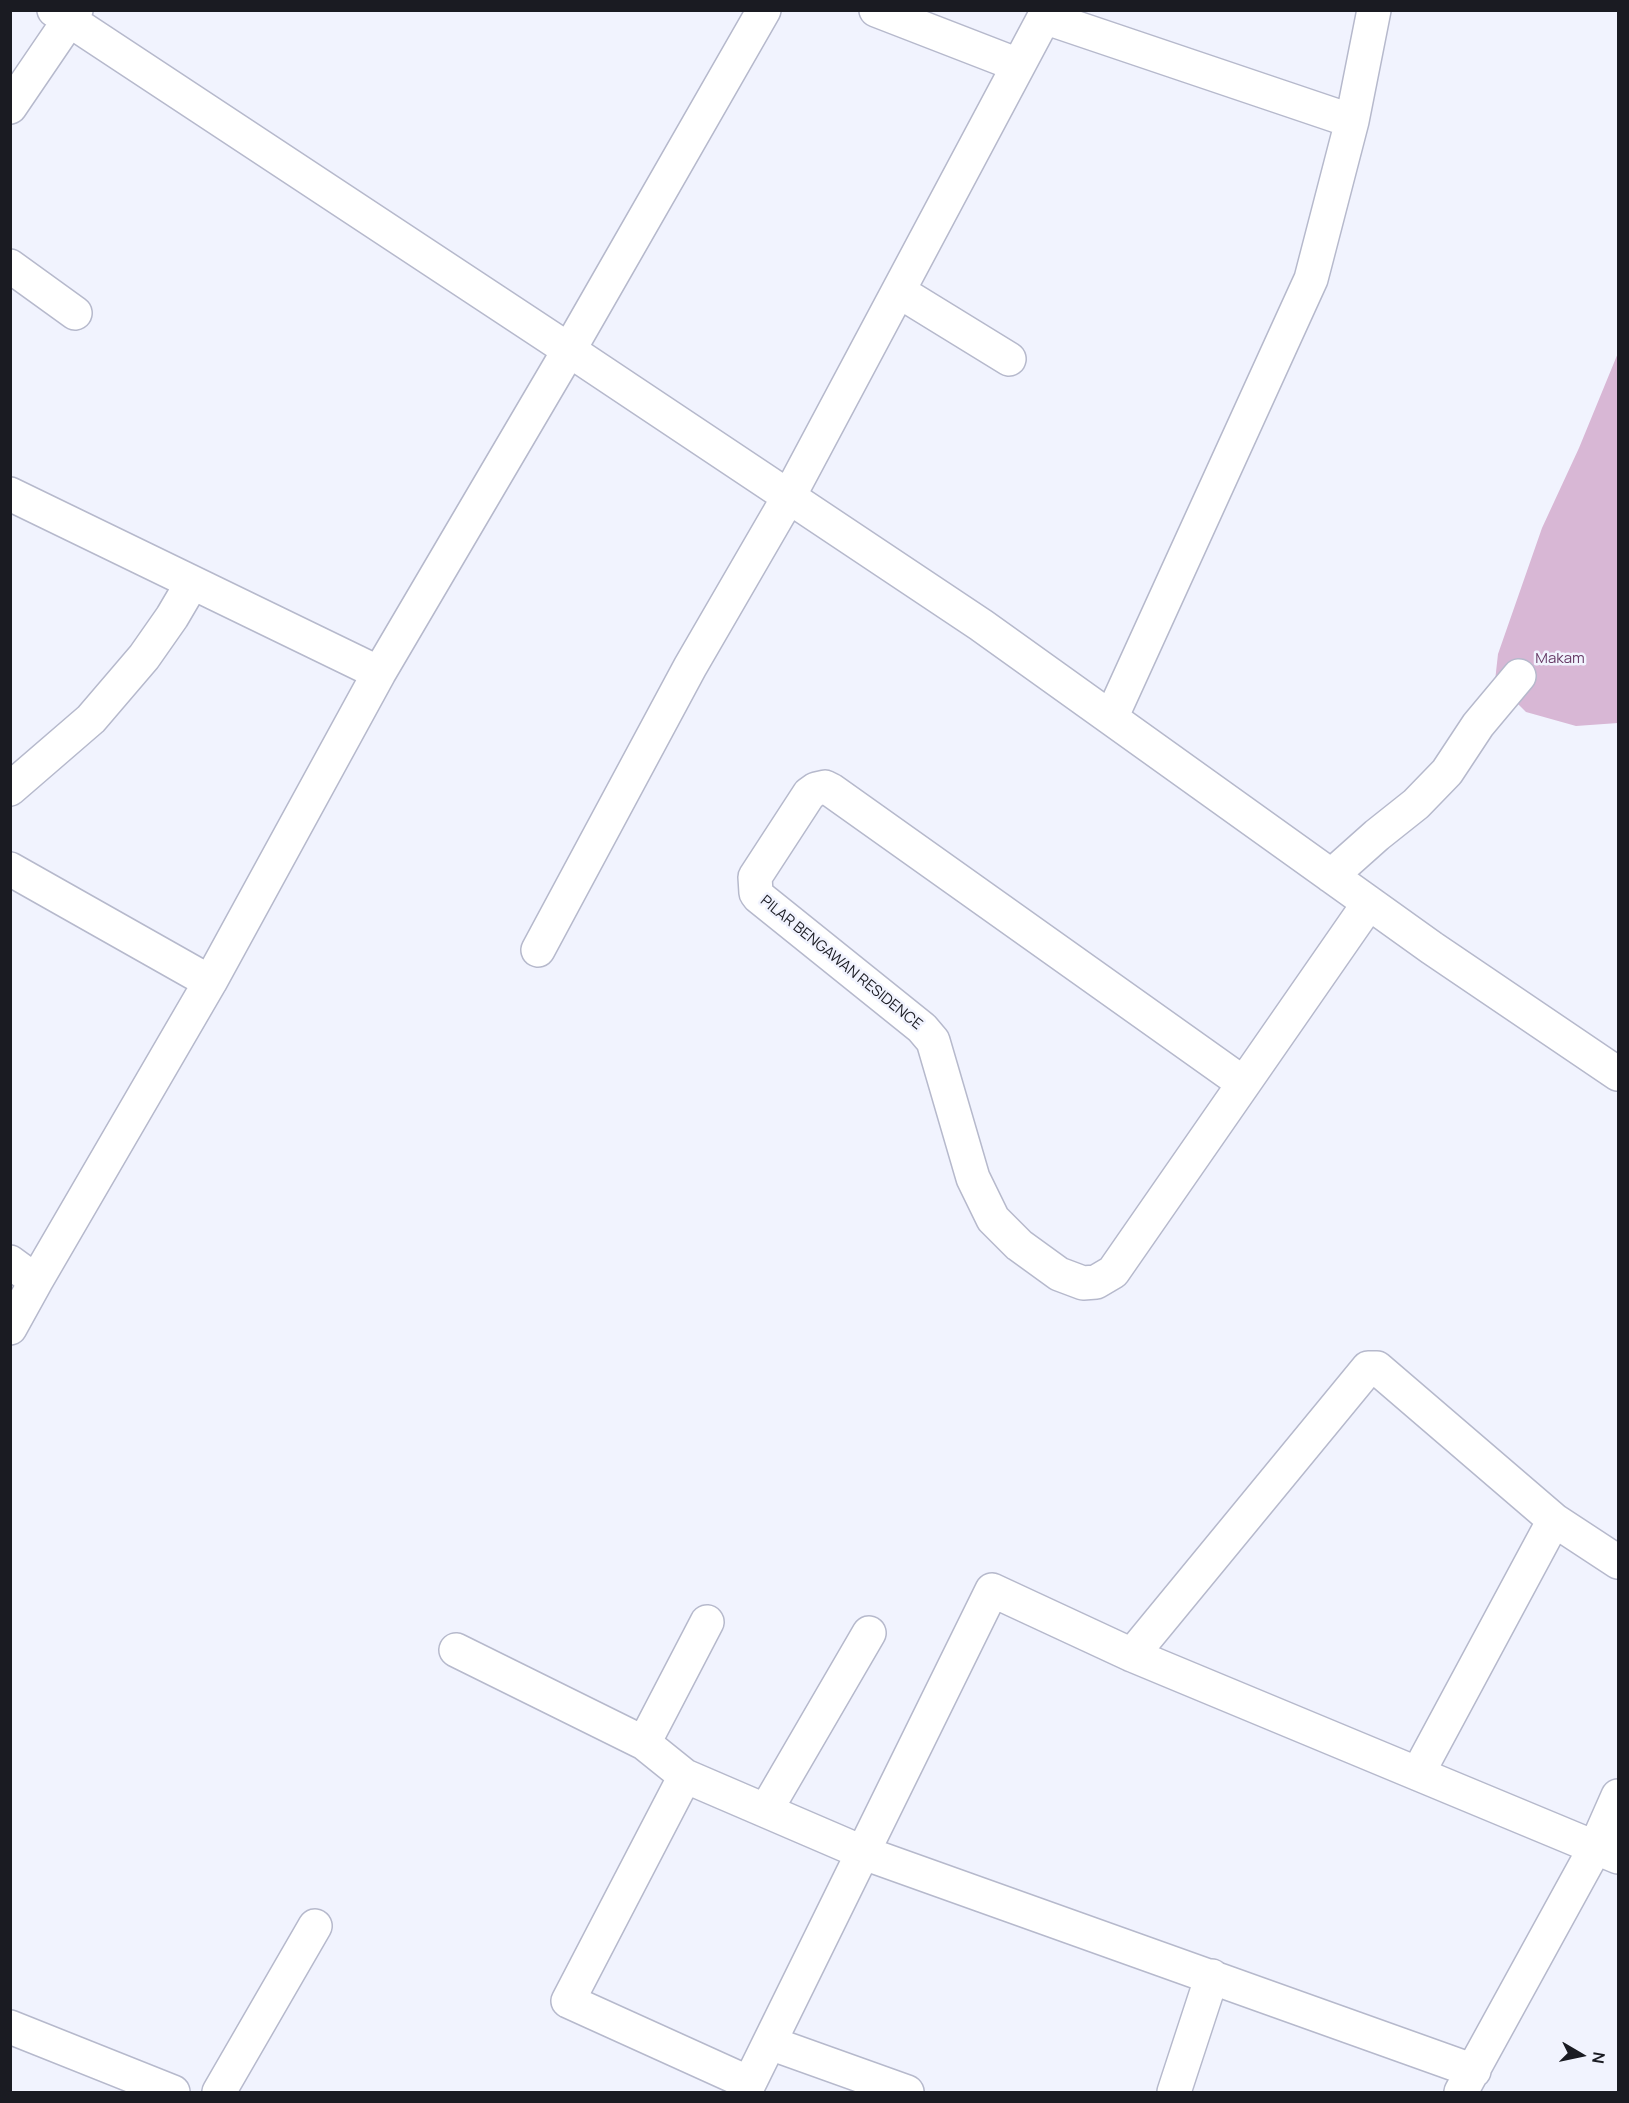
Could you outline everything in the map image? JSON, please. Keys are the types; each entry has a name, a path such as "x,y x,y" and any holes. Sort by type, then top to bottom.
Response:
{"street":[{"path":"10,1328 23,1272 210,982 379,673 569,350 764,10"},
{"path":"876,10 1018,65"},
{"path":"1111,718 1311,279 1352,121 1374,10"},
{"path":"10,107 67,14 981,626 1432,948 1618,1074"},
{"path":"538,950 690,667 788,498 900,292 1046,14 1352,121"},
{"path":"10,266 75,313"},
{"path":"900,292 1009,359"},
{"path":"10,494 379,673"},
{"path":"10,789 91,718 144,657 172,617 192,582"},
{"path":"1331,876 1416,804 1447,772 1478,725 1519,676"},
{"name":"PILAR BENGAWAN RESIDENCE","path":"1243,1083 825,787 808,794 755,877 756,893 759,897 922,1028 933,1041 973,1178 993,1219 1018,1245 1070,1280 1083,1283 1096,1282 1113,1272 1369,903"},
{"path":"10,870 210,982"},
{"path":"1132,1655 1368,1368 1377,1368 1554,1520 1618,1562"},
{"path":"1418,1773 1554,1520"},
{"path":"685,1776 568,2001 747,2088 992,1590 1132,1655 1607,1853"},
{"path":"644,1743 707,1622"},
{"path":"766,1810 869,1634"},
{"path":"456,1650 644,1743 685,1776 864,1853 1212,1976 1468,2082 1607,1853 1618,1797"},
{"path":"219,2092 315,1926"},
{"path":"1174,2092 1212,1976"},
{"path":"10,2027 173,2092"},
{"path":"770,2043 907,2092"}],"green space":[{"name":"Makam","path":"1618,353 1618,723 1576,726 1526,712 1495,681 1498,654 1542,528 1579,448"}]}
